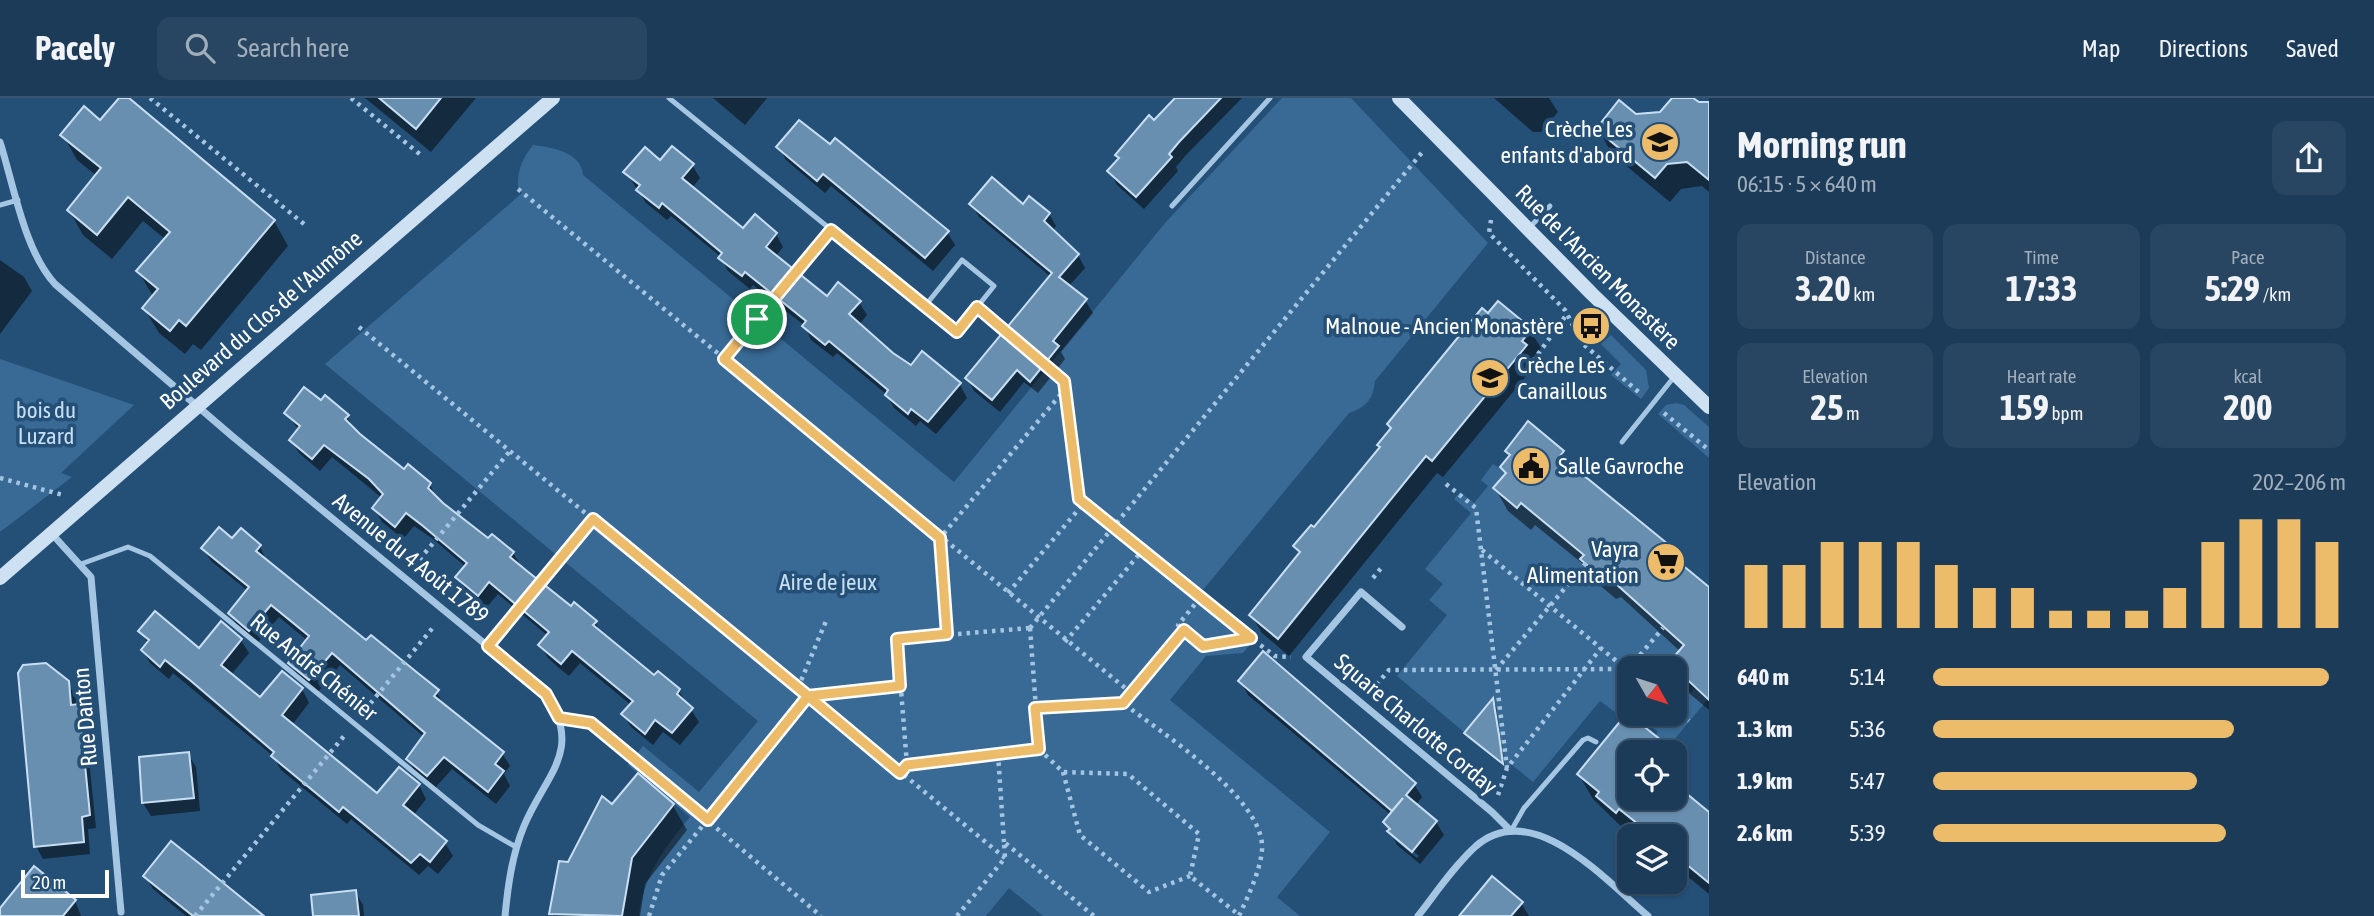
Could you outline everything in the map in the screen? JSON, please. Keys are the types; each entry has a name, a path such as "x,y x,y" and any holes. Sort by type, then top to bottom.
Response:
{"street":[{"name":"Boulevard du Clos de l'Aumône","path":"0,578 553,98"},
{"name":"Rue de l'Ancien Monastère","path":"1399,98 1528,230 1709,407"},
{"name":"Avenue du 4 Août 1789","path":"0,142 43,270 197,406 546,694 559,718 564,739 561,757 516,847 505,916"},
{"name":"Rue Danton","path":"52,534 92,577 122,915"},
{"name":"Square Charlotte Corday","path":"1402,627 1361,592 1306,657 1492,812 1511,831"},
{"path":"1418,916 1478,845 1511,831 1527,830 1548,837 1648,916"}],"lane":[{"path":"669,98 831,230 957,332 994,286 962,260 925,306"},
{"path":"1172,206 1270,98"},
{"path":"0,205 18,200"},
{"path":"1528,230 1550,206"},
{"path":"1622,442 1675,376"},
{"name":"Rue André Chénier","path":"81,564 128,547 150,556 478,825 516,847"},
{"path":"559,718 591,723 633,758"},
{"path":"1511,831 1524,808 1583,740 1588,738 1596,742"}],"path":[{"path":"150,98 304,223"},
{"path":"351,98 422,156"},
{"path":"1190,876 1149,892 1080,835 1063,772 1039,749 1030,628 1436,136"},
{"path":"518,189 1065,642 1130,692"},
{"path":"1495,196 1489,233 1567,314 1582,343 1709,450"},
{"path":"724,359 831,230"},
{"path":"977,307 1062,378 1066,388 1079,499 1275,656 1306,657"},
{"path":"1528,368 1567,314"},
{"path":"359,327 1005,858"},
{"path":"947,634 940,538 1066,388"},
{"path":"404,577 510,451"},
{"path":"0,478 87,501"},
{"path":"1446,484 1476,508 1507,768"},
{"path":"1008,594 1084,503"},
{"path":"488,646 593,519"},
{"path":"1481,550 1617,661"},
{"path":"1065,642 1142,551"},
{"path":"1495,670 1586,564"},
{"path":"1200,598 1178,625 1203,646 1251,638"},
{"path":"195,916 446,612"},
{"path":"798,688 826,621"},
{"path":"907,765 897,639 1030,628"},
{"path":"1640,656 1663,628"},
{"path":"1123,703 1184,630"},
{"path":"1492,812 1507,768 1601,648"},
{"path":"1389,670 1617,670"},
{"path":"649,916 658,881 808,696 900,686"},
{"path":"1035,708 1123,703 1219,778 1250,810 1262,848 1240,916 1190,876"},
{"path":"900,773 907,765 1039,749"},
{"path":"957,916 1005,858 998,754"},
{"path":"633,758 821,916"},
{"path":"1063,772 1128,774 1199,834 1190,876"},
{"path":"1004,842 1094,916"}],"green space":[{"name":"Aire de jeux","path":"1282,98 1351,98 1488,243 1375,381 1368,402 1349,413 1203,590 1258,635 1243,653 1206,656 1170,700 1330,832 1277,897 1300,916 1043,916 1009,888 986,916 639,916 650,875 672,839 690,817 628,765 643,746 699,792 758,721 325,364 522,193 518,189 518,176 526,155 533,145 549,147 572,156 578,161 583,175 954,482 1165,223"},
{"path":"1611,335 1646,370 1649,388 1641,399 1611,375 1621,364 1601,344"},
{"name":"bois du Luzard","path":"0,359 134,405 61,473 72,477 0,532"},
{"path":"1666,405 1684,405 1709,427 1709,458 1658,414"},
{"path":"1493,464 1506,472 1493,488 1517,508 1521,503 1584,555 1601,577 1606,575 1684,645 1675,656 1617,656 1617,714 1600,701 1533,782 1511,764 1507,768 1397,676 1447,615 1429,600 1443,584 1425,569 1471,513 1454,499 1460,492 1474,503 1488,486 1481,480"},
{"path":"1695,688 1708,699 1687,724 1687,690 1691,693"},
{"path":"1651,726 1686,726 1674,740 1660,740 1655,736 1658,732"}],"building":[{"path":"119,98 129,98 275,220 186,326 179,320 170,331 142,308 158,289 136,271 170,232 128,197 97,235 67,210 101,168 60,135 84,106 100,120"},
{"path":"379,98 441,98 416,129"},
{"path":"1175,98 1221,98 1179,142 1169,154 1172,157 1136,197 1107,171 1119,158 1115,155 1149,115 1154,120"},
{"name":"Crèche Les enfants d'abord","path":"1672,98 1693,98 1699,102 1709,102 1709,180 1687,162 1667,164 1655,178 1596,129 1619,100 1636,114 1660,112"},
{"path":"799,120 830,144 835,138 949,231 925,258 823,174 817,181 776,147"},
{"path":"672,146 694,164 682,178 743,228 755,214 777,233 766,247 827,296 838,282 861,301 849,314 893,353 911,365 922,351 961,383 928,422 911,409 908,414 885,395 888,390 829,341 825,345 802,326 806,321 745,272 742,276 718,258 722,253 662,203 659,208 636,190 640,185 623,172 645,147 660,160"},
{"path":"992,177 1023,204 1029,196 1050,213 1044,221 1079,254 1059,277 1087,299 1053,341 1059,346 1030,382 1017,370 992,400 965,378 1052,273 969,204"},
{"path":"1498,301 1532,329 1522,341 1527,345 1432,461 1426,456 1278,639 1249,615 1300,552 1293,546 1311,525 1314,527 1380,447 1377,445 1391,428 1387,424 1482,308 1488,313"},
{"path":"304,387 321,400 325,395 349,415 345,419 360,434 404,469 408,464 431,483 428,488 443,503 488,538 492,534 514,552 510,557 571,606 574,602 597,621 593,625 654,675 658,671 680,689 677,694 693,708 672,733 655,720 645,734 621,714 633,701 572,651 561,664 550,655 538,645 549,632 489,582 478,596 455,577 467,563 423,526 406,513 395,527 372,508 383,494 369,479 324,445 312,459 289,440 300,426 284,413"},
{"path":"1528,421 1564,451 1560,456 1674,549 1669,554 1709,587 1709,700 1687,679 1687,656 1675,656 1684,645 1606,575 1601,577 1580,559 1584,555 1521,503 1517,508 1493,488 1506,473 1500,467 1510,455 1505,451"},
{"path":"219,527 232,538 241,528 261,545 256,551 366,640 371,635 439,690 434,696 504,752 495,764 504,771 488,792 444,757 427,776 406,759 425,733 332,653 309,680 288,663 309,636 271,605 249,631 228,613 249,587 201,548"},
{"path":"155,611 199,648 221,621 242,639 221,665 260,697 282,671 303,688 282,715 377,793 399,767 420,784 403,805 447,841 430,862 420,854 411,863 343,807 339,812 271,756 274,752 191,681 165,660 160,667 141,650 149,640 138,631"},
{"path":"1263,651 1416,783 1406,795 1437,821 1412,852 1387,831 1390,829 1383,822 1403,798 1392,811 1238,681"},
{"path":"46,663 69,681 71,705 79,704 90,815 82,817 84,842 34,847 18,673 23,665"},
{"path":"1493,698 1499,735 1503,764 1464,733"},
{"path":"1617,725 1643,726 1661,740 1617,740 1618,810 1616,813 1596,796 1599,792 1577,774"},
{"path":"189,752 194,798 142,803 139,757"},
{"path":"638,773 674,804 632,858 622,916 549,914 559,861 568,862 602,796 612,804"},
{"path":"1687,794 1709,812 1709,883 1687,865 1687,824 1638,824 1620,810 1687,810"},
{"path":"171,841 264,916 193,916 143,876"},
{"path":"34,866 76,900 63,916 0,916 0,908"},
{"path":"1492,876 1523,902 1511,916 1459,916"},
{"path":"356,890 359,916 313,916 311,895"}],"place":[{"name":"Crèche Les enfants d'abord","path":"1660,142"},
{"name":"Malnoue - Ancien Monastère","path":"1591,326"},
{"name":"Crèche Les Canaillous","path":"1490,378"},
{"name":"Salle Gavroche","path":"1531,466"},
{"name":"Vayra Alimentation","path":"1666,562"}],"route":[{"path":"757,319 724,359 940,538 947,634 897,639 900,686 808,696 593,519 488,646 546,694 559,718 591,723 708,820 808,696 900,773 907,765 1039,749 1035,708 1123,703 1184,630 1203,646 1251,638 1079,499 1064,381 977,307 957,332 831,230 757,319"}]}
